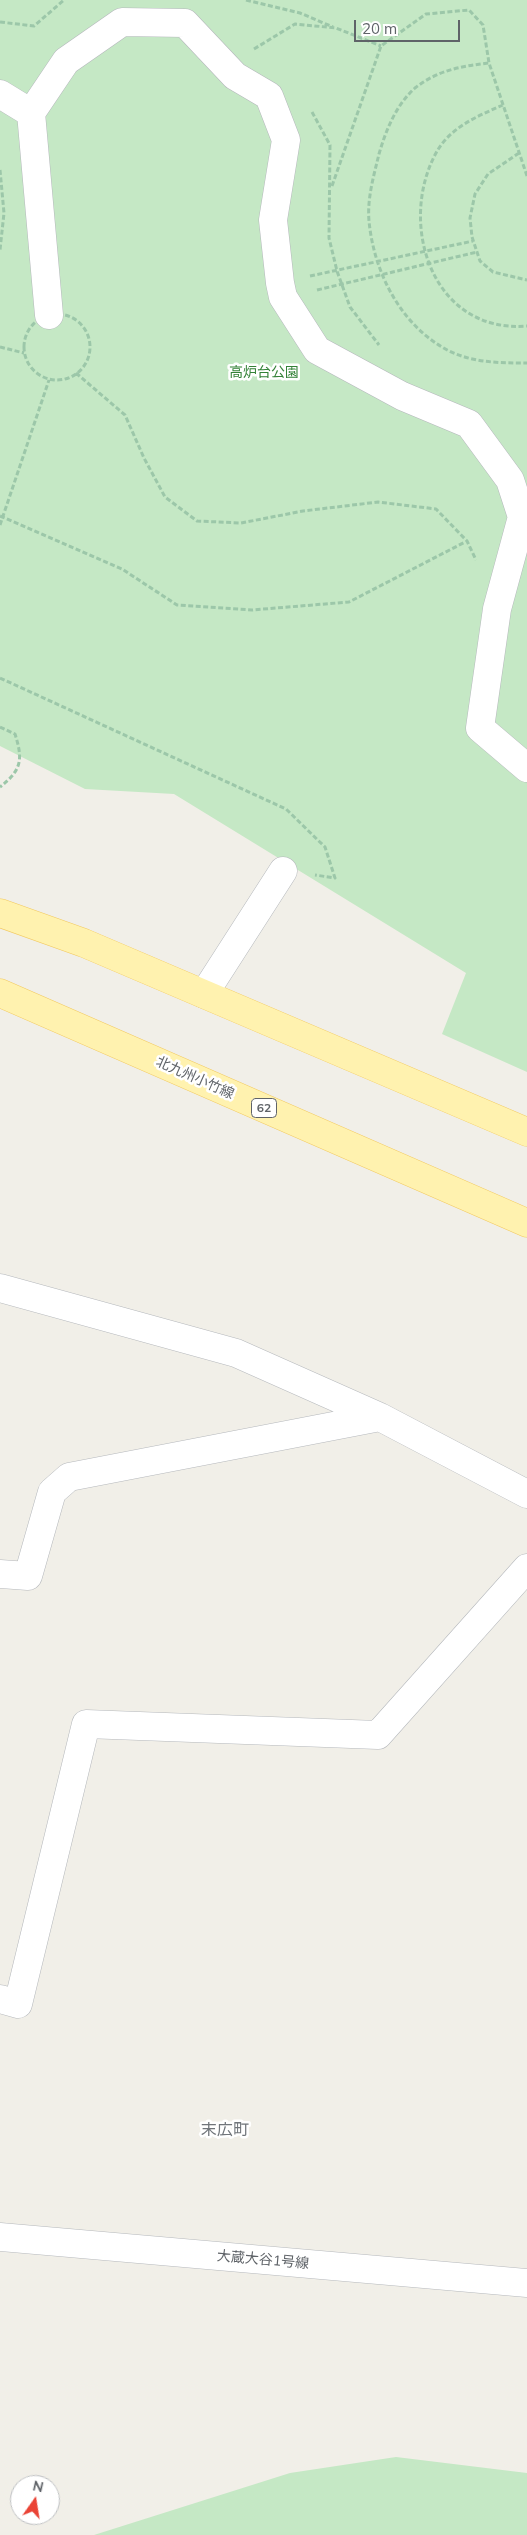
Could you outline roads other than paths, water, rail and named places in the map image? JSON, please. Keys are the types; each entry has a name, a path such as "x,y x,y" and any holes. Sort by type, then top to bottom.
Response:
{"main road":[{"path":"0,912 84,943 527,1132"},
{"name":"北九州小竹線","path":"0,993 527,1223"}],"street":[{"path":"49,315 32,113 66,61 122,22 185,23 235,76 269,96 286,140 273,220 282,290 318,350 402,396 469,424 510,480 522,517 497,609 480,728 527,768"},
{"path":"0,94 32,113"},
{"path":"204,994 283,871"},
{"path":"0,1288 236,1353 380,1417 527,1494"},
{"path":"0,1574 28,1576 52,1492 69,1477 380,1417"},
{"path":"0,1999 18,2004 86,1724 378,1735 527,1568"},
{"name":"大蔵大谷1号線","path":"0,2237 527,2282"}],"district":[{"name":"末広町","path":"225,2130"}],"park label":[{"name":"高炉台公園","path":"264,373"}]}
